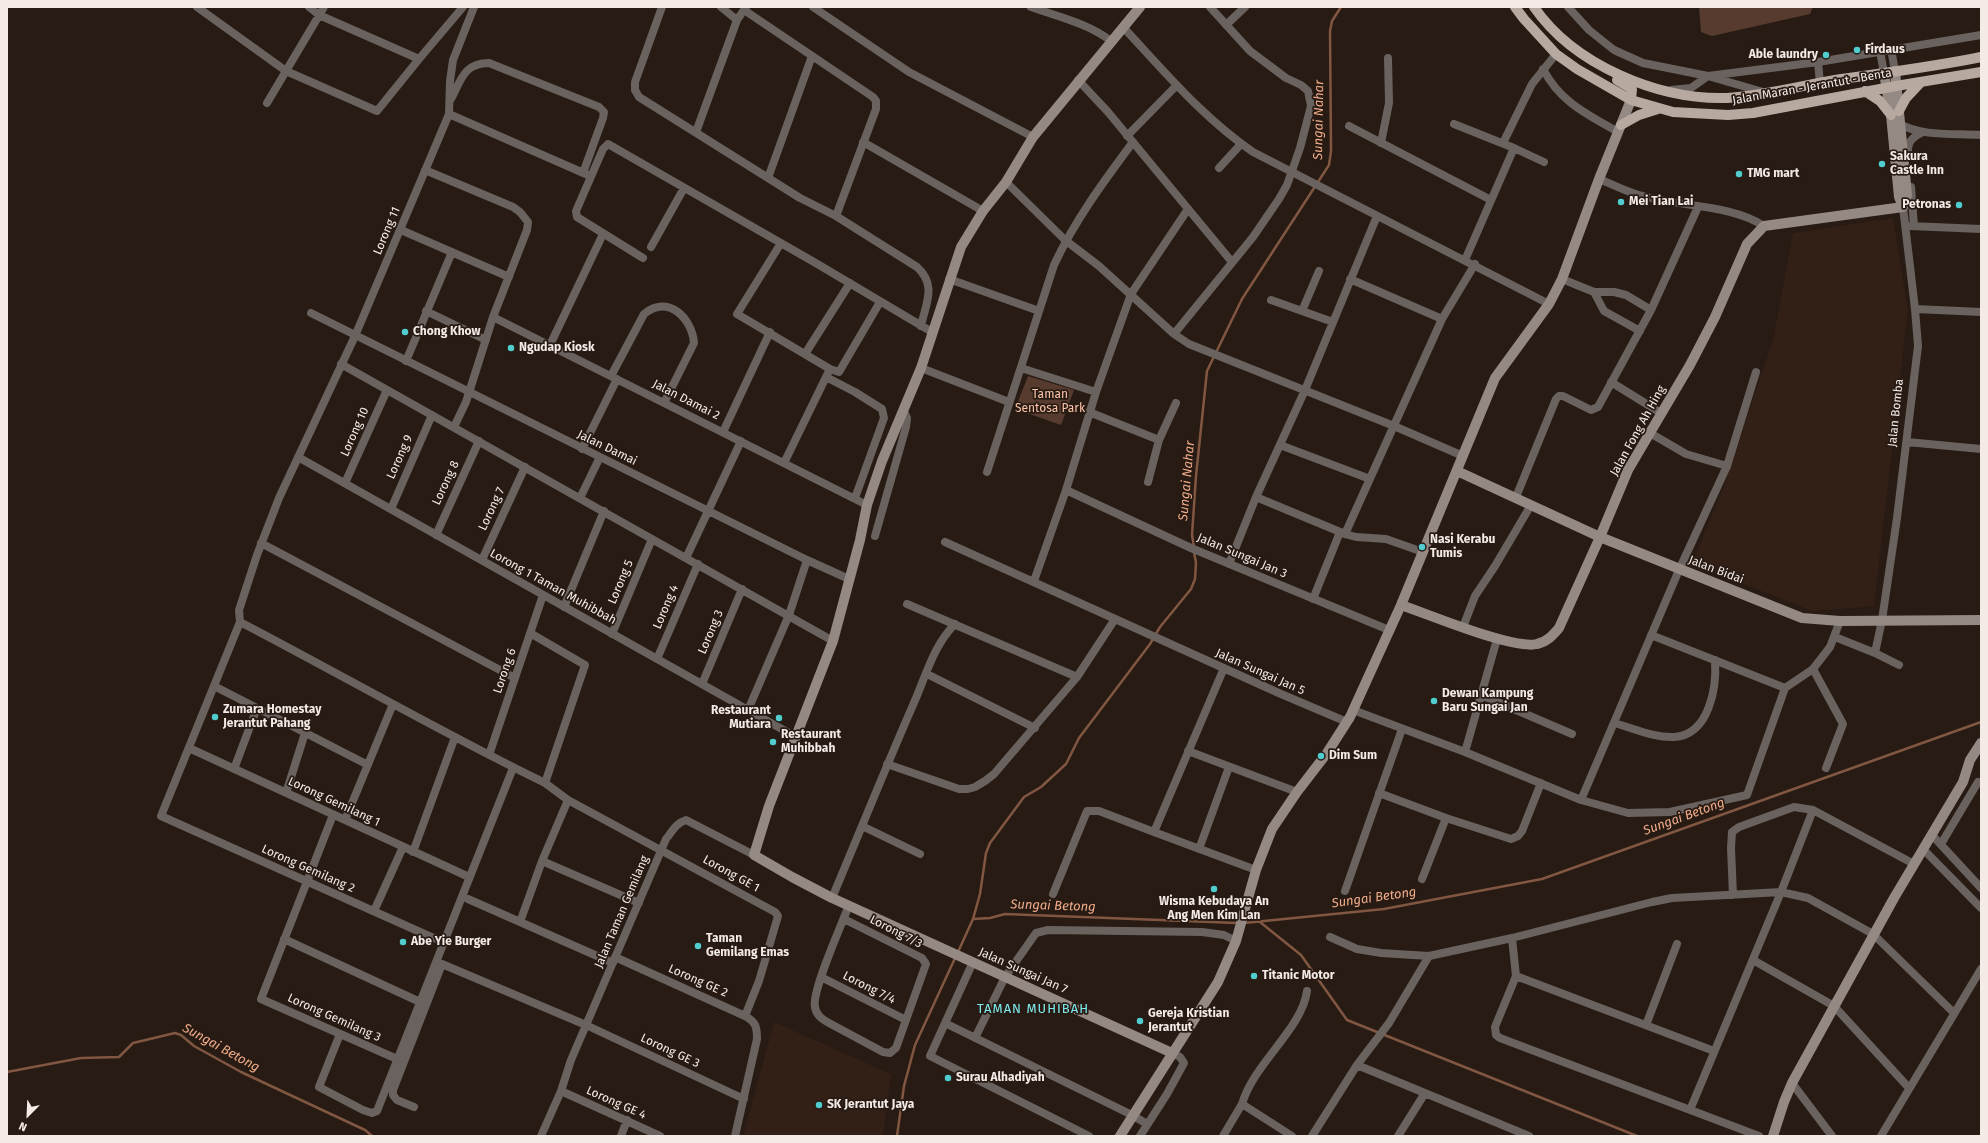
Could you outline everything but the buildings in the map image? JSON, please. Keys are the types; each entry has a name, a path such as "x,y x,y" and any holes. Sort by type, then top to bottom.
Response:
{"main road":[{"name":"Jalan Maran - Jerantut - Benta","path":"1515,7 1556,54 1583,73 1631,100 1658,109 1673,112 1734,115 1753,113 1865,91 1981,72"},
{"name":"Jalan Maran - Jerantut - Benta","path":"1534,7 1560,36 1591,59 1630,80 1662,90 1699,97 1728,98 1981,58"},
{"path":"1591,59 1591,63 1597,70 1629,87 1632,92 1631,100"},
{"path":"1865,91 1895,113 1906,98 1921,82"},
{"path":"1619,128 1639,115 1658,109"}],"street":[{"path":"197,7 286,71 377,112 419,59 464,7"},
{"path":"309,7 319,15 419,59"},
{"path":"267,103 324,7"},
{"name":"Lorong 11","path":"162,816 240,622 239,610 261,543 298,457 355,336 449,114 453,60 474,7"},
{"path":"662,7 635,82 635,90 639,98 800,198 836,216 902,257 923,273 930,288 921,326"},
{"path":"721,7 737,20"},
{"path":"813,7 909,72 1033,137"},
{"path":"1031,7 1084,25 1111,42"},
{"path":"754,855 769,806 833,640 867,505 882,461 921,368 949,279 961,247 983,211 1006,182 1033,137 1078,80 1140,7"},
{"path":"1174,334 1253,237 1279,199 1292,171 1300,148 1311,106 1308,91 1301,84 1286,78 1250,51 1210,7"},
{"path":"1226,25 1246,7"},
{"path":"1568,7 1588,30 1614,50 1644,63 1708,76 1764,93"},
{"path":"696,132 737,20 745,8 873,97 876,102 876,109 836,216"},
{"path":"1123,27 1177,85 1221,128 1253,152 1292,171 1327,192 1475,264 1549,304"},
{"path":"1662,90 1690,88 1708,76 1818,62 1981,35"},
{"path":"1891,49 1895,71"},
{"path":"1880,51 1884,73"},
{"path":"1503,143 1532,84 1556,54"},
{"path":"768,178 812,56"},
{"path":"1381,143 1389,103 1388,58"},
{"path":"1818,62 1820,83"},
{"path":"450,102 466,71 476,64 489,63 599,107 604,112 603,118 583,173"},
{"path":"1543,69 1549,81 1563,97 1584,113 1619,128"},
{"name":"Jalan Bomba","path":"1875,653 1882,620 1907,442 1918,346 1903,208 1899,197 1895,113 1892,87 1895,71"},
{"name":"Jalan Bomba","path":"1884,73 1892,87"},
{"path":"1078,80 1130,139 1232,262"},
{"path":"987,472 1054,265 1066,240 1130,139 1177,85"},
{"path":"1120,1136 1218,982 1237,938 1256,870 1272,830 1347,722 1353,710 1401,605 1495,378 1549,304 1562,279 1599,179 1631,100"},
{"name":"Jalan Bomba","path":"1895,113 1900,124 1907,196 1903,208"},
{"path":"449,114 592,176"},
{"path":"1454,124 1503,143 1544,162"},
{"path":"1900,124 1909,129 1923,132 1981,135"},
{"path":"1349,126 1491,200"},
{"path":"1914,226 1907,146 1913,137 1923,132"},
{"path":"863,142 983,211"},
{"path":"643,258 577,217 576,211 603,149 608,144 850,283 932,332"},
{"path":"1219,168 1241,144"},
{"path":"1465,260 1514,148"},
{"path":"425,170 513,206 528,222 527,230 493,317 466,402 454,427"},
{"path":"1599,179 1639,195 1735,213 1752,218 1764,226 1903,208"},
{"path":"1006,182 1066,240 1099,266 1174,334 1189,344 1306,390 1463,456"},
{"path":"650,247 684,188"},
{"path":"1516,497 1556,399 1563,396 1586,409 1595,409 1598,407 1651,310 1698,207"},
{"path":"1034,581 1066,490 1089,412 1131,294 1188,209"},
{"path":"1229,564 1256,497 1306,390 1377,216"},
{"name":"Jalan Fong Ah Hing","path":"1401,605 1497,639 1525,645 1536,645 1552,636 1559,628 1628,470 1690,365 1716,317 1747,244 1764,226"},
{"path":"1905,226 1981,229"},
{"path":"401,230 509,277"},
{"path":"550,345 603,234"},
{"path":"781,243 737,314 770,332 830,369 839,372 880,302"},
{"path":"406,361 452,252"},
{"path":"1313,599 1343,533 1370,479 1442,319 1475,264"},
{"path":"1302,311 1319,272"},
{"path":"949,279 1039,311"},
{"path":"1350,279 1442,319"},
{"path":"1562,279 1594,292 1614,292 1626,295 1651,310"},
{"path":"805,354 850,283"},
{"path":"1594,292 1604,311 1640,331"},
{"path":"1271,300 1333,322"},
{"path":"582,448 644,314 651,308 662,307 672,309 682,314 689,323 693,333 694,343 664,403"},
{"path":"1915,309 1981,312"},
{"path":"426,311 486,340"},
{"name":"Jalan Damai","path":"310,313 849,580"},
{"name":"Jalan Damai 2","path":"493,317 867,505"},
{"path":"723,432 770,332"},
{"path":"341,364 833,640"},
{"path":"921,368 1010,402"},
{"path":"1021,368 1096,392"},
{"path":"784,463 830,369"},
{"path":"1581,800 1679,570 1727,466 1756,372"},
{"path":"826,377 855,392 882,409 884,418 855,498"},
{"path":"1611,382 1661,413"},
{"name":"Lorong 10","path":"345,483 387,390"},
{"path":"1148,482 1159,440 1176,403"},
{"path":"875,536 906,427 907,418 904,411"},
{"path":"1089,412 1159,440"},
{"name":"Lorong 9","path":"391,509 432,415"},
{"path":"1650,433 1686,454 1727,466"},
{"name":"Lorong 8","path":"436,535 479,441"},
{"path":"686,558 741,441"},
{"path":"1907,442 1981,449"},
{"path":"1280,446 1370,479"},
{"name":"Lorong 1 Taman Muhibbah","path":"298,457 796,737"},
{"path":"580,498 600,457"},
{"name":"Lorong 7","path":"482,560 524,467"},
{"name":"Jalan Bidai","path":"1457,471 1600,537 1679,570 1802,618 1840,621 1981,620"},
{"name":"Jalan Sungai Jan 3","path":"1066,490 1191,548 1389,630"},
{"path":"1256,497 1343,533 1356,537 1386,539 1423,552"},
{"path":"1463,627 1475,596 1495,566 1531,505"},
{"path":"564,607 604,511"},
{"name":"Lorong 5","path":"612,634 652,539"},
{"name":"Jalan Sungai Jan 5","path":"945,542 1034,581 1149,635 1347,722"},
{"path":"261,543 515,678"},
{"path":"748,710 789,615 807,560"},
{"name":"Lorong 4","path":"657,659 698,564"},
{"name":"Lorong 3","path":"702,684 742,589"},
{"name":"Lorong 6","path":"489,755 542,595"},
{"path":"907,604 1077,677"},
{"path":"887,764 948,787 968,789 985,782 1035,728 1077,677 1115,619"},
{"path":"1353,710 1465,752 1581,800 1628,813 1638,814 1670,812 1746,795 1785,688 1814,669 1835,637 1840,621"},
{"path":"240,622 307,656 392,704 513,768 545,783 568,800 662,850"},
{"path":"832,898 937,647 946,633 955,624"},
{"path":"530,632 585,665 545,783"},
{"path":"1651,635 1785,688"},
{"path":"1835,637 1875,653 1899,665"},
{"path":"1465,752 1497,639"},
{"path":"1614,723 1659,736 1673,737 1688,733 1701,722 1706,714 1716,672 1715,660"},
{"path":"1154,832 1224,668"},
{"path":"1814,669 1843,724 1826,768"},
{"path":"927,674 1035,728"},
{"path":"214,686 368,765"},
{"path":"1480,695 1572,734"},
{"path":"345,820 392,704"},
{"path":"234,769 257,708"},
{"path":"1345,891 1402,729"},
{"path":"286,793 304,733"},
{"path":"413,852 455,737"},
{"path":"1773,1136 1792,1083 1874,934 1963,782 1970,760 1981,743"},
{"name":"Lorong Gemilang 1","path":"189,748 469,878"},
{"path":"1188,751 1297,792"},
{"path":"1199,849 1230,767"},
{"path":"340,1034 319,1087 363,1110 372,1113 377,1111 513,768"},
{"path":"1963,782 1980,782"},
{"path":"1941,844 1980,782"},
{"path":"1380,793 1446,818 1510,839 1518,836 1522,831 1541,783"},
{"path":"520,922 542,861 568,800"},
{"path":"1733,895 1731,836 1735,829 1794,807 1813,810 1914,864"},
{"path":"1690,1110 1781,892 1813,810"},
{"path":"1053,894 1087,811 1099,811 1256,870"},
{"path":"333,815 284,939 420,1002"},
{"name":"Lorong Gemilang 2","path":"162,816 429,936 439,940 445,938"},
{"path":"1422,878 1446,818"},
{"name":"Jalan Taman Gemilang","path":"541,1136 561,1091 568,1067 614,960 662,850 674,829 680,822 686,820 754,855"},
{"path":"862,826 920,854"},
{"path":"1932,835 1981,887"},
{"path":"374,912 403,847"},
{"name":"Lorong GE 1","path":"662,850 774,912 778,916 759,981 745,1016"},
{"path":"1924,850 1981,908"},
{"name":"Jalan Sungai Jan 7","path":"754,855 832,898 1172,1053"},
{"path":"542,861 639,903"},
{"path":"1330,937 1357,949 1381,953 1429,956 1512,938 1672,898 1781,892 1808,898 1874,934 1954,1013"},
{"name":"Lorong GE 2","path":"468,898 520,922 745,1016 755,1023 757,1028 757,1039 744,1099"},
{"path":"849,905 814,1001 817,1013 829,1023 883,1052 890,1053 896,1048 906,1020"},
{"name":"Lorong 7/3","path":"844,919 925,962 926,968 906,1020"},
{"path":"975,1038 1005,977 1032,936 1041,931 1202,932 1237,938"},
{"path":"1512,938 1516,976 1495,1027 1496,1035 1500,1038 1759,1136"},
{"name":"Lorong Gemilang 3","path":"284,939 260,1000 397,1059"},
{"path":"1646,1025 1677,944"},
{"path":"1312,1136 1357,1065 1389,1023 1429,956"},
{"path":"1753,960 1834,1006 1909,1088"},
{"path":"971,961 930,1056 1090,1136"},
{"name":"Lorong GE 3","path":"414,1107 397,1100 393,1095 393,1090 442,964 586,1025 744,1099"},
{"path":"1881,1136 1981,969"},
{"path":"1516,976 1714,1051"},
{"name":"Lorong 7/4","path":"822,977 906,1020"},
{"path":"1223,1136 1242,1104 1249,1084 1301,1012 1307,991"},
{"path":"945,1023 1132,1115 1147,1124"},
{"path":"1140,1136 1167,1094 1184,1063 1180,1057 1172,1053"},
{"path":"1357,1065 1516,1133 1529,1136"},
{"path":"1792,1083 1832,1136"},
{"name":"Lorong GE 4","path":"561,1091 660,1136"},
{"path":"1398,1136 1425,1093"},
{"path":"735,1136 744,1099"},
{"path":"1242,1104 1292,1136"},
{"path":"620,1136 627,1120"}],"shaded area":[{"path":"1893,218 1908,310 1874,606 1812,611 1692,564 1724,486 1773,340 1793,233"},
{"name":"SK Jerantut Jaya","path":"774,1022 891,1074 883,1136 743,1136"}],"green space":[{"path":"1699,7 1813,7 1810,14 1712,36 1701,32"},
{"name":"Taman Sentosa Park","path":"1028,376 1074,390 1061,425 1015,409"}],"waterway":[{"name":"Sungai Nahar","path":"1194,547 1192,535 1196,476 1207,371 1242,299 1329,165 1331,151 1330,31 1332,21 1341,7"},
{"name":"Sungai Nahar","path":"958,952 973,919 980,894 986,853 990,843 1024,797 1041,787 1066,764 1079,738 1150,644 1160,627 1191,589 1195,579 1196,563 1194,552"},
{"name":"Sungai Betong","path":"1244,923 1384,909 1542,879 1981,722"},
{"name":"Sungai Betong","path":"973,919 990,918 1005,914 1237,923"},
{"path":"1260,922 1301,955 1347,1020 1637,1136"},
{"name":"Sungai Betong","path":"897,1136 904,1086 915,1045 956,956"},
{"name":"Sungai Betong","path":"7,1072 81,1058 119,1057 133,1043 175,1033 181,1035 194,1046 241,1072 365,1130 372,1136"}],"place":[{"name":"Firdaus","path":"1857,50"},
{"name":"Able laundry","path":"1826,55"},
{"name":"Sakura Castle Inn","path":"1882,164"},
{"name":"TMG mart","path":"1739,174"},
{"name":"Mei Tian Lai","path":"1621,202"},
{"name":"Petronas","path":"1959,205"},
{"name":"Chong Khow","path":"405,332"},
{"name":"Ngudap Kiosk","path":"511,348"},
{"name":"Nasi Kerabu Tumis","path":"1422,547"},
{"name":"Dewan Kampung Baru Sungai Jan","path":"1434,701"},
{"name":"Zumara Homestay Jerantut Pahang","path":"215,717"},
{"name":"Restaurant Mutiara","path":"779,718"},
{"name":"Restaurant Muhibbah","path":"773,742"},
{"name":"Dim Sum","path":"1321,756"},
{"name":"Wisma Kebudaya An Ang Men Kim Lan","path":"1214,889"},
{"name":"Abe Yie Burger","path":"403,942"},
{"name":"Taman Gemilang Emas","path":"698,946"},
{"name":"Titanic Motor","path":"1254,976"},
{"name":"Gereja Kristian Jerantut","path":"1140,1021"},
{"name":"Surau Alhadiyah","path":"948,1078"},
{"name":"SK Jerantut Jaya","path":"819,1105"}],"district":[{"name":"TAMAN MUHIBAH","path":"1033,1009"}]}
